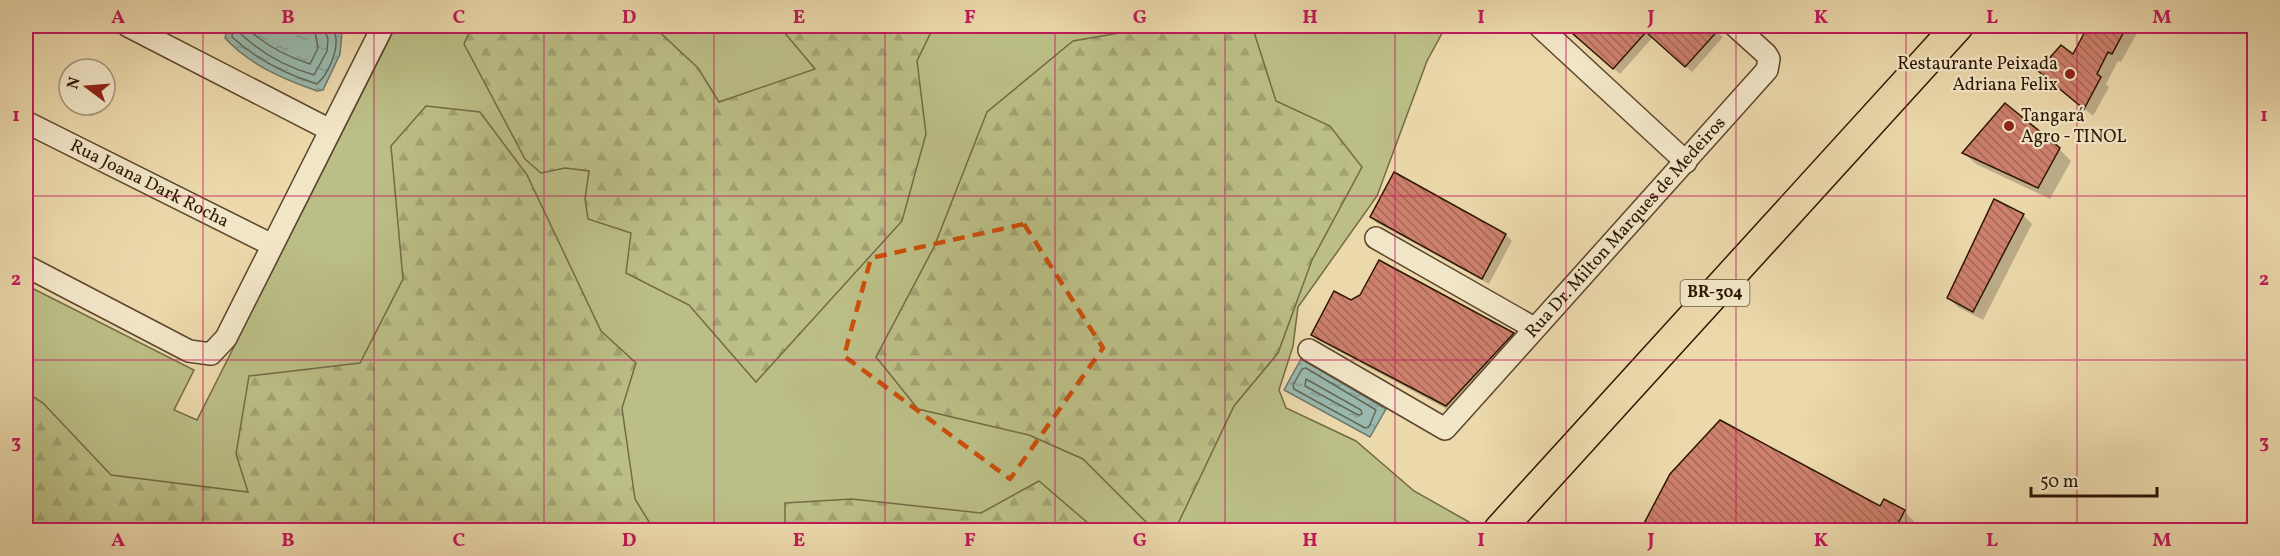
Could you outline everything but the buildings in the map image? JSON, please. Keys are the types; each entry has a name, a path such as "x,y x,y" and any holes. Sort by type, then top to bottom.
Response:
{"highway":[{"path":"1930,56 1937,26"},
{"name":"BR-304","path":"1499,531 1958,26"}],"street":[{"path":"128,26 330,130"},
{"path":"26,266 189,351 211,354 226,338 383,26"},
{"path":"1539,26 1686,162"},
{"name":"Rua Dr. Milton Marques de Medeiros","path":"1309,351 1445,429 1767,70 1766,54 1735,26"},
{"name":"Rua Joana Dark Rocha","path":"26,122 273,245"},
{"path":"1376,238 1534,328"}],"highlighted area":[{"path":"1024,224 1103,348 1010,479 844,356 871,258"}],"green space":[{"path":"396,26 1446,26 1427,61 1377,196 1298,307 1293,346 1279,390 1286,408 1356,441 1414,491 1478,527 1475,530 26,530 26,285 194,370 174,410 197,420"},
{"path":"472,26 653,26 698,68 719,102 815,69 779,26 934,26 917,61 926,134 902,221 756,382 689,305 626,273 631,233 588,219 585,199 589,171 565,168 541,173 525,159 464,44"},
{"path":"1160,26 1238,26 1253,29 1276,101 1330,126 1362,167 1312,260 1278,353 1234,406 1175,530 1154,530 1083,459 1029,435 918,409 876,357 934,247 987,112 1073,41"},
{"path":"426,106 480,112 527,175 601,331 636,363 622,408 635,499 654,530 26,530 26,392 43,403 111,475 248,492 236,454 249,376 360,363 403,279 391,146"},
{"path":"1039,481 1096,530 785,530 785,503 852,499 981,513"}],"water":[{"path":"228,26 333,26 342,32 340,54 323,90 317,91 280,76 245,56 225,38"},
{"path":"1301,359 1386,409 1370,437 1284,390"}],"place":[{"name":"Restaurante Peixada Adriana Felix","path":"2070,74"},
{"name":"Tangará Agro - TINOL","path":"2009,126"}]}
